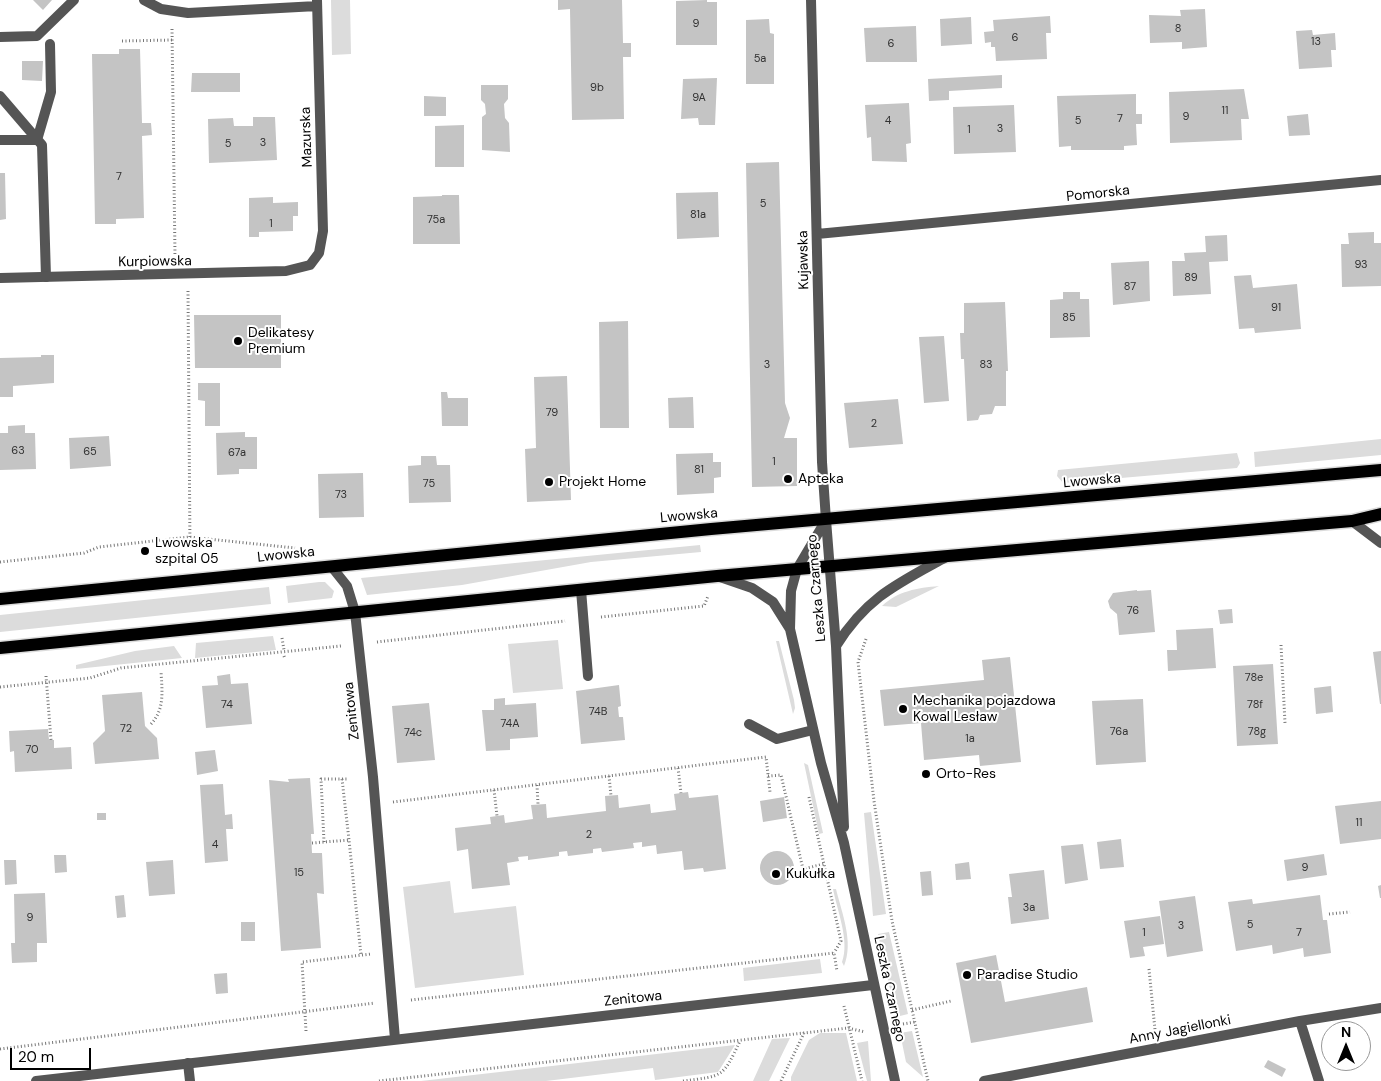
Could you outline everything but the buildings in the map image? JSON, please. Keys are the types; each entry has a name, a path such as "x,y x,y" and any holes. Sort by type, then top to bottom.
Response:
{"main road":[{"name":"Lwowska","path":"0,599 330,566 1381,470"},
{"path":"0,648 717,576 1352,521 1381,514"}],"street":[{"path":"0,37 37,36 74,0"},
{"name":"Mazurska","path":"144,0 161,9 188,13 317,3 323,231 319,253 310,265"},
{"name":"Kujawska","path":"811,0 822,462 826,520"},
{"path":"37,140 51,92 50,44"},
{"path":"0,96 42,146 46,277"},
{"path":"0,140 37,140"},
{"name":"Pomorska","path":"817,234 1381,180"},
{"name":"Kurpiowska","path":"0,278 188,275 286,271 310,265"},
{"name":"Leszka Czarnego","path":"826,520 836,646 844,843"},
{"name":"Leszka Czarnego","path":"826,520 796,569 791,591 790,629 813,730 844,843 895,1081"},
{"path":"1352,521 1381,543"},
{"path":"836,646 851,622 887,589 949,556"},
{"name":"Zenitowa","path":"330,566 347,586 355,612 375,804 395,1039"},
{"path":"717,576 752,588 773,602 790,629"},
{"path":"581,590 588,676"},
{"path":"749,724 777,739 813,730"},
{"name":"Zenitowa","path":"36,1081 874,985"},
{"name":"Anny Jagiellonki","path":"984,1081 1300,1021 1381,1008"},
{"path":"1300,1021 1319,1081"},
{"path":"188,1063 190,1081"}],"path":[{"path":"172,11 176,275"},
{"path":"122,41 172,40"},
{"path":"188,275 190,549"},
{"path":"0,562 84,553 99,547 189,537 304,549"},
{"path":"282,635 284,650"},
{"path":"866,636 858,662 874,801 892,921 928,1081"},
{"path":"1281,645 1285,723"},
{"path":"151,724 160,714 163,693 162,670"},
{"path":"46,676 52,740"},
{"path":"375,804 766,757 770,792"},
{"path":"678,768 681,793"},
{"path":"768,776 781,775 803,869 824,864"},
{"path":"609,776 611,796"},
{"path":"324,842 321,779 347,779"},
{"path":"342,779 361,955"},
{"path":"537,785 538,804"},
{"path":"494,790 497,816"},
{"path":"807,790 841,941 834,953 848,1028 862,1081"},
{"path":"312,843 349,840"},
{"path":"1329,914 1350,912"},
{"path":"308,1049 304,1013 302,962 387,952"},
{"path":"0,1049 391,1001 834,953"},
{"path":"1149,969 1157,1048"},
{"path":"912,1010 951,1001"},
{"path":"379,1081 804,1032 848,1028 866,1032 915,1022"},
{"path":"781,1081 804,1032"},
{"path":"683,1081 710,1078 724,1072 740,1040"}],"shaded area":[{"path":"331,0 350,0 351,54 332,55"},
{"path":"1381,439 1381,455 1255,467 1254,452"},
{"path":"1237,453 1240,463 1237,468 1063,483 1057,476 1058,470"},
{"path":"700,545 701,552 591,562 462,585 367,595 361,578"},
{"path":"325,582 334,591 332,598 288,603 286,586"},
{"path":"939,586 896,607 882,606 908,591"},
{"path":"269,587 271,604 0,632 0,615"},
{"path":"273,636 276,650 195,658 196,643"},
{"path":"558,640 563,689 513,693 508,644"},
{"path":"776,641 779,641 794,700 795,708 793,714"},
{"path":"174,646 182,658 76,669 76,665 135,651"},
{"path":"804,763 808,765 823,833 819,834"},
{"path":"871,812 886,914 873,916 864,813"},
{"path":"450,881 454,913 516,906 524,975 415,988 403,887"},
{"path":"833,889 836,889 847,938 847,957 844,966 842,962 845,945 844,935"},
{"path":"889,932 908,1014 896,1017 878,934"},
{"path":"820,959 822,973 744,981 743,968"},
{"path":"912,1031 923,1077 906,1062 900,1033"},
{"path":"820,1033 846,1033 857,1081 791,1081 791,1077 809,1040"},
{"path":"790,1038 769,1081 753,1081 772,1039"},
{"path":"868,1041 871,1081 867,1081 857,1043"},
{"path":"735,1045 718,1072 655,1080 653,1068 546,1081 421,1081"}],"place":[{"name":"Delikatesy Premium","path":"238,341"},
{"name":"Apteka","path":"788,479"},
{"name":"Projekt Home","path":"549,482"},
{"name":"Lwowska szpital 05","path":"145,551"},
{"name":"Mechanika pojazdowa Kowal Lesław","path":"903,709"},
{"name":"Orto-Res","path":"926,774"},
{"name":"Kukułka","path":"776,874"},
{"name":"Paradise Studio","path":"967,975"}]}
